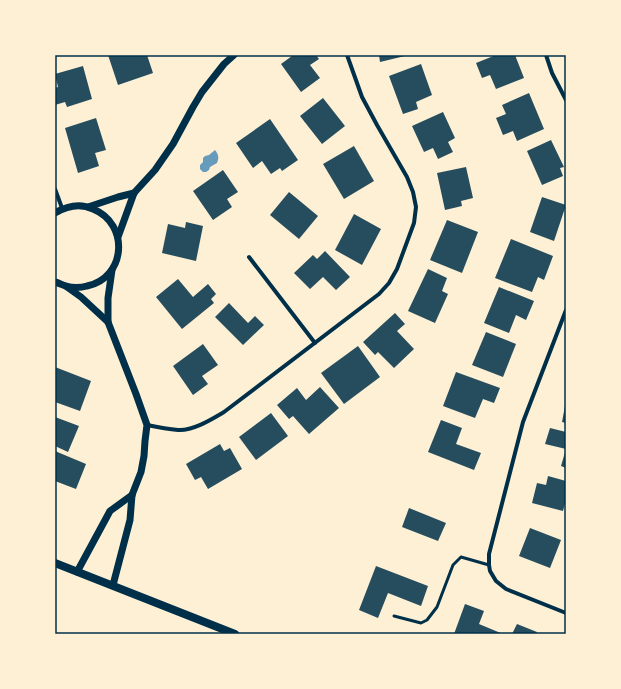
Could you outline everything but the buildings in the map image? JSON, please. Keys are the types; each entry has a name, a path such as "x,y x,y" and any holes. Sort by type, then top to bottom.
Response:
{"main road":[{"path":"55,563 235,634"}],"street":[{"path":"118,237 134,193 155,170 173,144 202,92 224,64 234,55"},
{"path":"147,425 180,430 196,426 224,412 379,294 390,283 397,269 414,223 416,207 413,192 407,177 362,97 347,55"},
{"path":"546,55 552,72 566,100"},
{"path":"55,189 62,208"},
{"path":"88,207 134,193"},
{"path":"55,212 62,208 75,205 88,207 98,211 107,218 114,227 118,237 119,248 117,260 112,270 108,298 108,322 147,425 141,472 132,495 130,520 112,585"},
{"path":"249,257 314,343"},
{"path":"67,287 80,288 92,285 103,279 112,270"},
{"path":"55,282 67,287 81,297 108,322"},
{"path":"566,310 523,422 489,554 490,571 496,581 506,589 566,613"},
{"path":"77,572 110,511 132,495"}],"lane":[{"path":"394,616 421,623 427,620 437,607 453,564 462,557 489,565"}],"water":[{"path":"215,150 218,156 217,163 210,167 206,172 203,172 200,169 200,165 203,162 203,158"}]}
